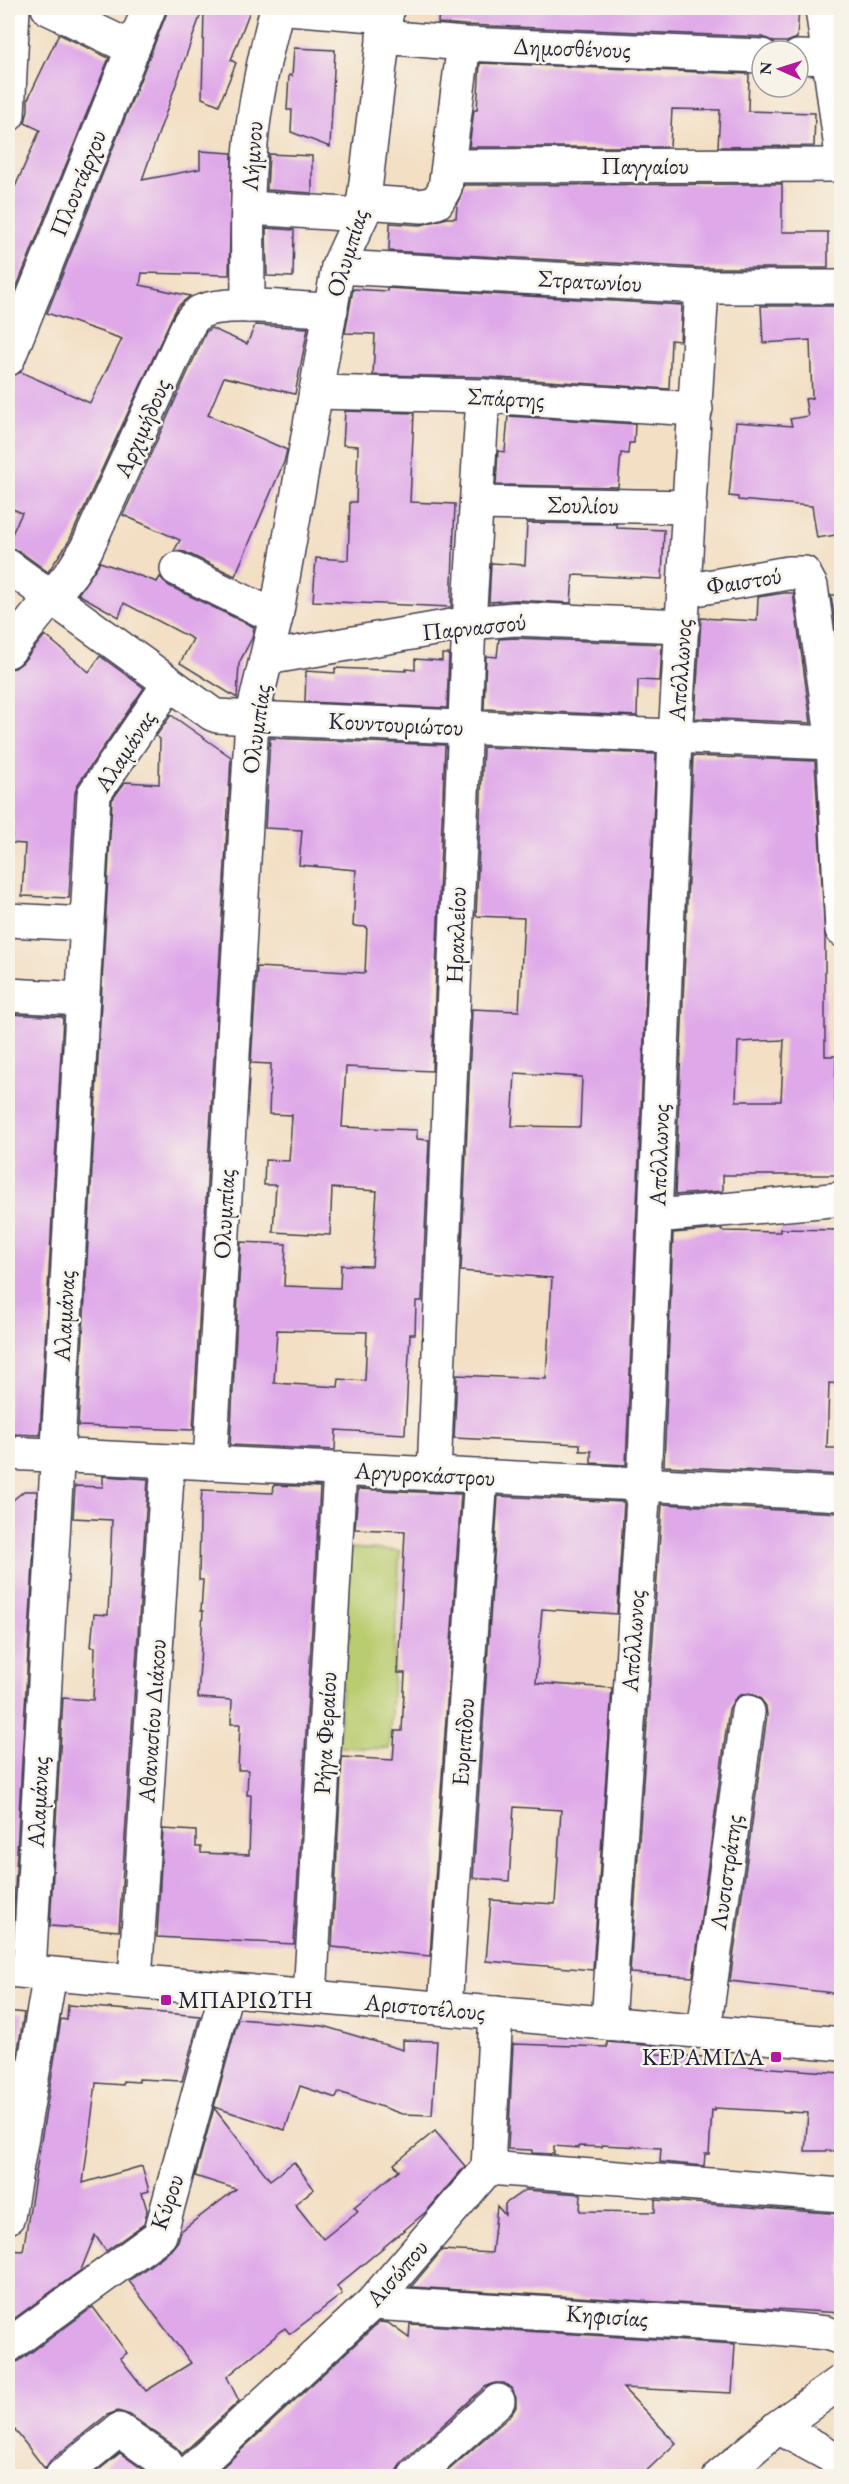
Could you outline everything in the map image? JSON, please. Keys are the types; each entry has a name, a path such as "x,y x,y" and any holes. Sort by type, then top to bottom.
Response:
{"street":[{"path":"8,115 13,8"},
{"path":"48,8 80,15 132,48"},
{"name":"Πλουτάρχου","path":"8,359 149,8"},
{"name":"Λήμνου","path":"248,306 248,208 253,128 277,8"},
{"name":"Δημοσθένους","path":"288,8 385,20 464,44 750,56"},
{"path":"822,8 814,58 842,156"},
{"name":"Ολυμπίας","path":"210,1463 252,718 276,617 338,267 362,209 385,20"},
{"path":"248,208 362,209 422,206 437,202 445,188 449,166 464,44"},
{"name":"Παγγαίου","path":"449,166 842,165"},
{"name":"Στρατωνίου","path":"338,267 702,287 842,287"},
{"name":"Απόλλωνος","path":"608,2023 644,1485 675,738 702,287"},
{"name":"Αρχιμήδους","path":"8,651 72,572 86,550 190,321 204,310 248,306 331,310"},
{"name":"Σπάρτης","path":"316,392 483,396 696,409"},
{"name":"Ηρακλείου","path":"434,1474 464,727 483,396"},
{"name":"Σουλίου","path":"477,503 690,507"},
{"name":"Κουντουριώτου","path":"8,566 169,684 217,716 675,738 833,742"},
{"path":"177,569 276,617"},
{"name":"Φαιστού","path":"684,591 788,573 804,573 811,586 833,742 842,930"},
{"name":"Παρνασσού","path":"267,658 469,623 515,619 682,626"},
{"name":"Αλαμάνας","path":"8,2217 29,1972 94,794 169,684"},
{"path":"8,920 86,924"},
{"path":"8,995 82,999"},
{"path":"656,1216 842,1199"},
{"name":"Αργυροκάστρου","path":"8,1453 842,1494"},
{"name":"Αθανασίου Διάκου","path":"135,1981 168,1461"},
{"name":"Ρήγα Φεραίου","path":"310,1997 340,1469"},
{"name":"Ευριπίδου","path":"446,2008 482,1476"},
{"name":"Λυσιστράτης","path":"704,2031 748,1712"},
{"name":"Αριστοτέλους","path":"29,1972 842,2044"},
{"name":"Κύρου","path":"8,2346 160,2235 227,1989"},
{"path":"496,2013 488,2168 842,2195"},
{"name":"Αισώπου","path":"186,2476 372,2303 488,2168"},
{"name":"Κηφισίας","path":"372,2303 774,2328 826,2333 842,2338"},
{"path":"720,2476 778,2427 842,2381"},
{"path":"416,2476 498,2401"},
{"path":"778,2427 842,2462"},
{"path":"62,2476 119,2430 165,2462 175,2476"}],"green space":[{"path":"349,1548 400,1551 389,1749 338,1747"}],"building":[{"path":"167,8 203,8 142,180 200,169 200,151 232,153 229,275 142,273 140,285 190,296 178,306 171,319 69,541 48,572 19,551 8,548 8,542 22,513 8,507 8,377 21,372 90,403 122,339 47,313"},
{"path":"204,8 251,8 231,60 236,63 219,105 202,98"},
{"path":"439,8 799,8 797,38 794,39 438,23"},
{"path":"59,34 109,58 11,301 8,300 8,203 40,130 25,123 28,99"},
{"path":"294,48 335,50 330,147 291,132 292,110 287,110 289,75 292,76"},
{"path":"480,63 749,74 748,111 815,113 814,146 718,147 720,110 672,109 670,147 469,147 474,110 477,110"},
{"path":"269,154 312,156 312,193 267,190"},
{"path":"782,184 782,232 828,232 828,268 703,268 389,251 390,223 421,225 456,218 457,206 464,185"},
{"path":"266,228 294,230 293,277 267,276"},
{"path":"387,288 682,305 680,341 671,340 669,389 484,377 373,375 375,334 345,333 353,289 387,291"},
{"path":"761,306 842,306 842,534 817,538 812,506 738,500 738,497 729,496 736,422 792,426 790,419 808,416 805,399 812,398 810,340 763,343"},
{"path":"255,325 308,328 295,394 224,377 208,415 287,450 284,462 235,576 185,552 174,551 180,540 123,515 206,332 211,328 247,344"},
{"path":"345,411 414,413 410,502 455,504 451,607 313,601 316,558 348,560 350,502 356,502 358,446 343,445"},
{"path":"508,416 635,424 634,443 629,443 628,454 621,453 618,487 496,485 498,451 505,452"},
{"path":"527,523 617,524 617,528 664,530 662,579 573,575 571,603 516,600 489,602 491,563 525,565"},
{"path":"100,562 157,582 160,577 169,586 254,627 252,638 239,663 237,698 180,663 193,639 124,603 119,617 78,594"},
{"path":"793,593 811,723 695,718 701,618 757,621 758,597"},
{"path":"831,595 842,595 842,669"},
{"path":"45,635 89,672 100,656 144,688 78,784 75,793 69,898 22,896 25,844 11,843 13,820 8,820 11,759 8,757 8,669 15,668 22,663"},
{"path":"499,639 662,644 660,681 638,680 637,716 484,709 486,656 497,657"},
{"path":"442,654 449,654 447,708 305,702 306,671 335,673 335,668 415,670 415,659 442,661"},
{"path":"171,715 231,757 193,1430 78,1426 112,800 125,782 159,784 160,739 156,736"},
{"path":"270,738 445,745 432,1071 346,1067 342,1127 417,1130 417,1139 429,1140 422,1301 416,1301 415,1334 410,1334 405,1434 336,1430 335,1450 230,1445 241,1242 286,1244 284,1286 340,1288 341,1265 372,1266 377,1191 332,1188 330,1235 273,1232 276,1185 264,1185 265,1160 289,1161 292,1115 269,1114 271,1064 251,1063 257,967 365,973 367,927 353,926 356,870 299,865 302,830 265,828","holes":["277,1330 367,1332 365,1381 339,1379 338,1387 274,1383"]},
{"path":"483,747 656,754 626,1465 591,1463 591,1451 580,1451 580,1444 454,1438 457,1375 546,1379 552,1278 461,1271 472,1009 519,1011 524,918 476,916","holes":["515,1073 582,1077 580,1127 512,1126"]},
{"path":"693,756 815,761 825,938 825,1056 836,1056 835,1101 842,1101 842,1175 723,1175 723,1191 675,1195","holes":["784,1040 781,1101 736,1101 738,1042"]},
{"path":"8,1014 63,1017 40,1435 8,1434 10,1249 8,1248"},
{"path":"722,1229 722,1231 780,1232 780,1229 837,1230 837,1247 840,1246 837,1349 842,1349 841,1384 829,1383 827,1448 842,1448 842,1475 664,1466 673,1233"},
{"path":"103,1476 148,1479 119,1931 50,1926 63,1698 93,1700 95,1647 91,1647 94,1614 108,1615 112,1520 73,1518 75,1486 103,1487"},
{"path":"274,1485 320,1487 294,1944 157,1937 163,1829 196,1831 196,1847 201,1847 201,1853 249,1855 251,1795 247,1795 248,1770 238,1770 240,1724 231,1724 232,1700 198,1698 203,1611 201,1611 203,1580 199,1580 200,1517 202,1490 273,1493"},
{"path":"358,1489 461,1494 430,1956 332,1947 342,1757 393,1760 395,1731 402,1731 405,1673 398,1673 405,1531 355,1529"},
{"path":"24,1491 37,1491 13,1923 8,1923 8,1504"},
{"path":"498,1496 624,1502 617,1614 542,1609 536,1683 612,1688 593,1970 486,1961 491,1900 555,1904 561,1810 514,1807 509,1881 473,1878"},
{"path":"662,1504 842,1513 842,1994 730,1981 767,1715 766,1706 760,1698 750,1693 740,1695 729,1709 693,1977 630,1973"},
{"path":"68,2005 200,2016 182,2081 139,2079 139,2082 123,2081 123,2085 96,2083 83,2183 142,2166 149,2191 142,2193 147,2210 144,2224 106,2251 95,2235 81,2270 8,2323 8,2250 23,2251 61,2019 67,2020"},
{"path":"8,2011 24,2013 8,2110"},
{"path":"238,2019 323,2026 403,2050 403,2040 437,2041 432,2115 402,2114 339,2092 336,2098 300,2086 285,2130 214,2107"},
{"path":"607,2042 657,2046 657,2054 718,2058 717,2064 842,2073 842,2151 805,2151 808,2113 715,2108 715,2111 712,2110 709,2154 705,2154 704,2166 660,2162 661,2148 602,2145 602,2147 579,2146 579,2148 554,2146 554,2154 508,2149 513,2044 607,2047"},
{"path":"214,2108 270,2180 294,2162 314,2189 295,2204 323,2239 358,2211 354,2207 399,2170 394,2164 435,2131 465,2166 427,2211 337,2286 342,2294 290,2334 285,2328 227,2377 239,2401 182,2454 176,2447 130,2415 118,2411 107,2415 50,2461 45,2469 8,2421 8,2364 19,2361 93,2307 127,2353 120,2358 146,2391 191,2363 129,2281 171,2250 178,2241 181,2231 236,2189 195,2176"},
{"path":"525,2190 581,2194 580,2211 655,2212 655,2200 842,2214 842,2313 411,2287 442,2250 492,2253 497,2206 505,2215 505,2204"},
{"path":"379,2322 388,2323 409,2338 410,2324 735,2344 732,2393 623,2388 676,2443 641,2476 442,2476 511,2415 516,2407 516,2398 512,2389 504,2383 495,2383 485,2387 402,2462 397,2470 397,2476 213,2476"},
{"path":"120,2453 152,2476 91,2476"}],"place":[{"name":"ΜΠΑΡΙΩΤΗ","path":"166,2000"},
{"name":"ΚΕΡΑΜΙΔΑ","path":"776,2057"}]}
